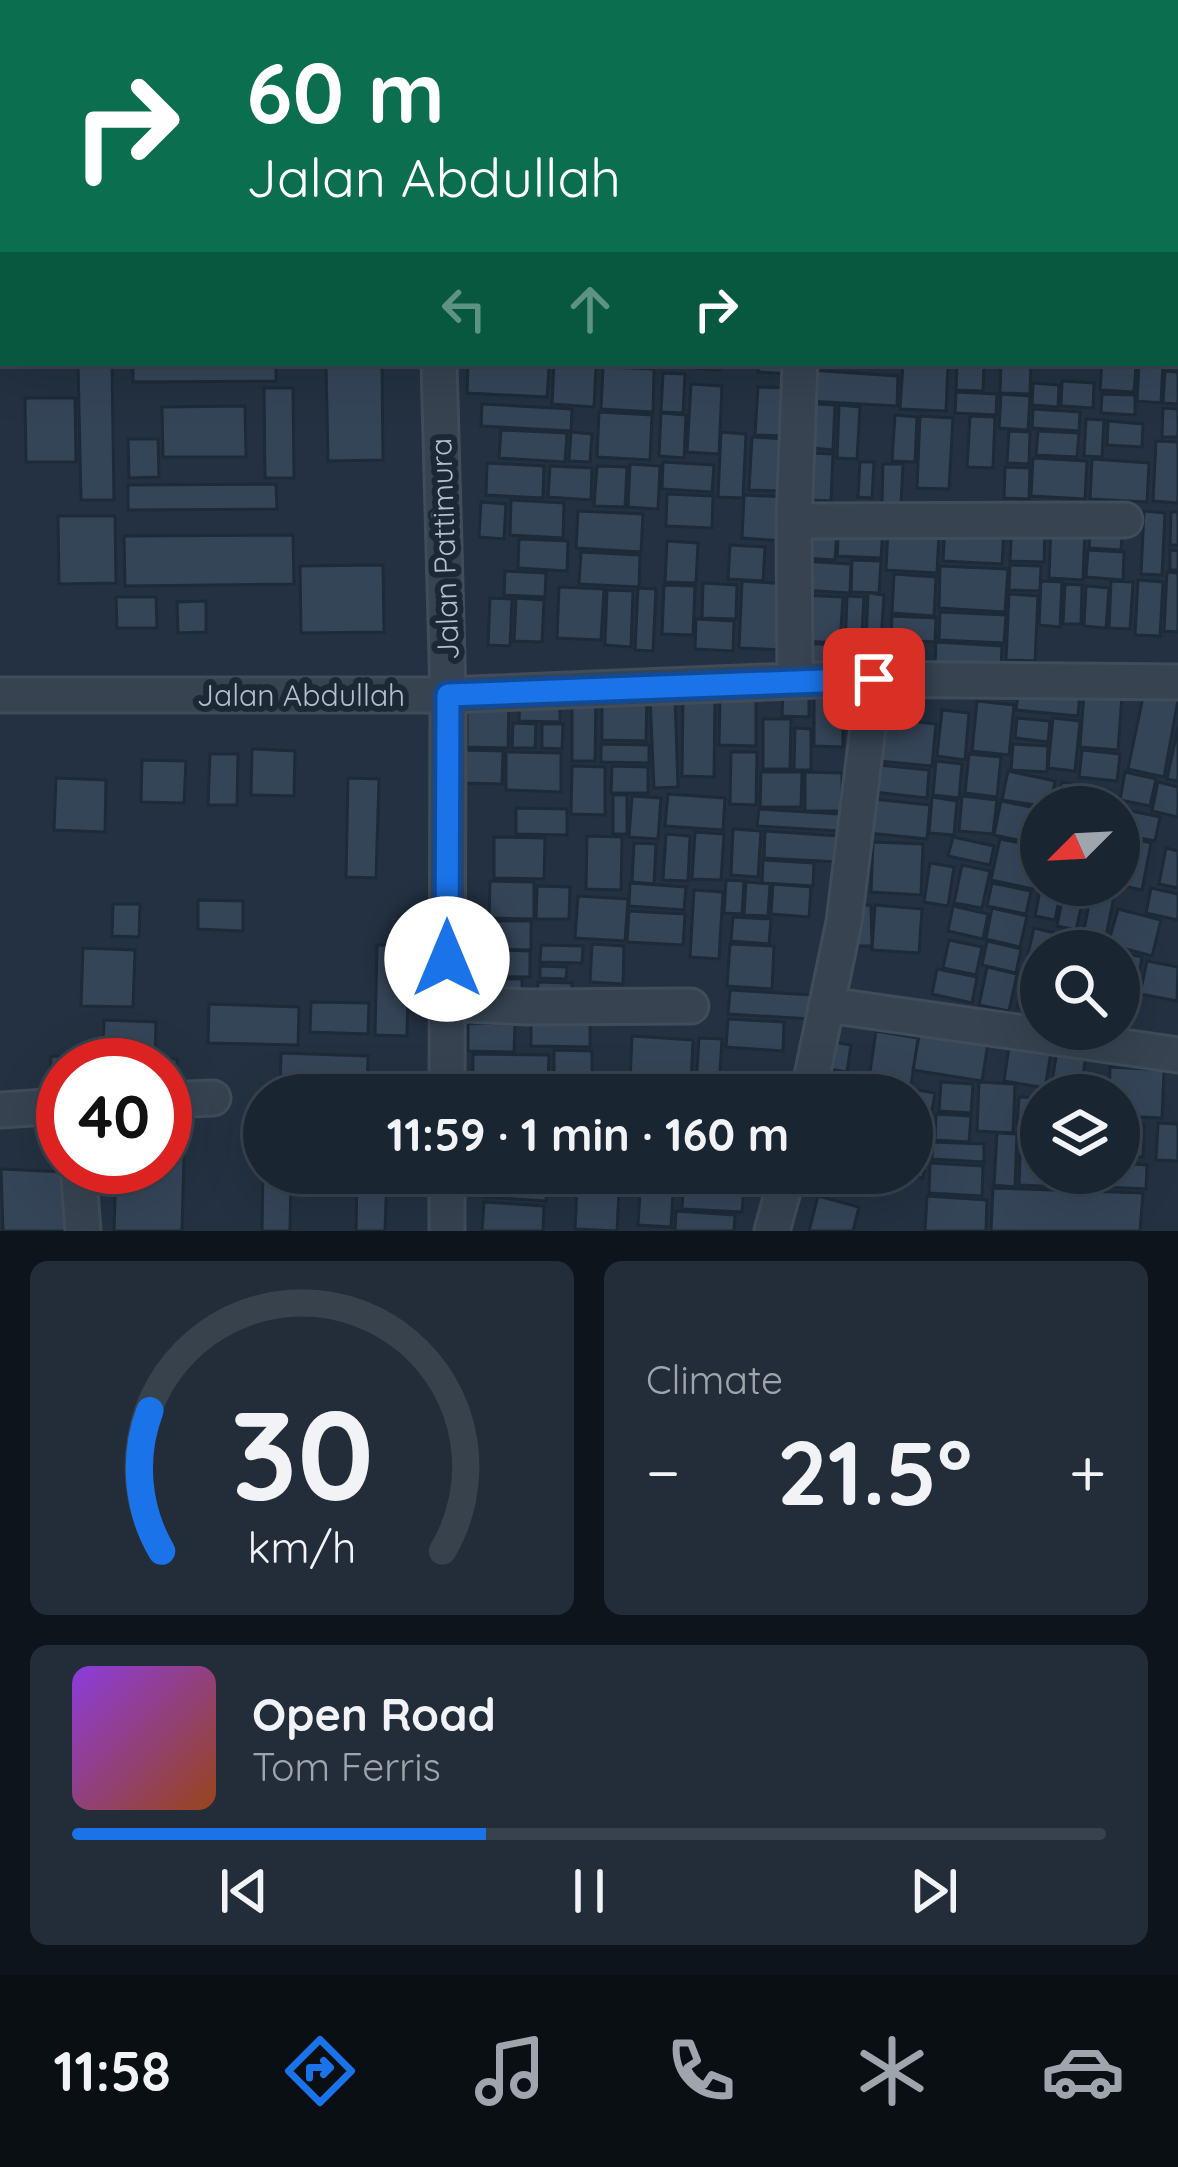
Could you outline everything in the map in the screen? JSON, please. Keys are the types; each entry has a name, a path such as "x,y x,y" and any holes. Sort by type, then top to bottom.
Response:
{"street":[{"name":"Jalan Pattimura","path":"439,366 448,695 447,1074"},
{"path":"795,681 800,366"},
{"path":"794,521 1125,520"},
{"name":"Jalan Abdullah","path":"0,695 448,695 874,679 1178,682"},
{"path":"813,1074 844,922 874,679"},
{"path":"447,1003 691,1006"},
{"path":"828,1005 1178,1055"},
{"path":"192,1099 213,1098"},
{"path":"0,1110 36,1108"},
{"path":"80,1194 82,1231"},
{"path":"447,1194 447,1231"},
{"path":"772,1231 782,1194"}],"building":[{"path":"78,366 112,366 114,500 81,500"},
{"path":"133,366 276,366 276,381 133,382"},
{"path":"326,366 382,366 383,460 328,461"},
{"path":"468,366 549,367 547,397 467,393"},
{"path":"554,366 596,366 594,407 552,404"},
{"path":"759,366 790,366 790,374 758,372"},
{"path":"903,366 948,366 946,411 900,409"},
{"path":"957,366 984,366 983,391 956,390"},
{"path":"1001,366 1031,366 1030,394 1000,393"},
{"path":"1102,366 1136,366 1134,392 1100,390"},
{"path":"1139,366 1163,366 1161,403 1137,401"},
{"path":"603,367 654,369 653,412 601,409"},
{"path":"810,370 898,376 897,406 808,401"},
{"path":"1165,371 1178,372 1178,404 1163,403"},
{"path":"663,373 685,374 683,413 661,412"},
{"path":"1062,381 1094,383 1093,408 1061,406"},
{"path":"1033,383 1059,385 1058,407 1032,405"},
{"path":"691,384 722,386 719,454 687,452"},
{"path":"758,387 790,388 787,436 755,435"},
{"path":"264,388 293,388 294,478 265,478"},
{"path":"956,392 997,394 996,415 955,413"},
{"path":"1001,394 1030,396 1028,430 999,428"},
{"path":"1102,394 1135,395 1135,415 1101,413"},
{"path":"25,398 75,398 76,462 26,462"},
{"path":"482,404 572,409 571,431 481,426"},
{"path":"815,404 835,405 833,450 813,448"},
{"path":"839,405 860,407 857,459 837,458"},
{"path":"245,406 246,457 163,457 162,407"},
{"path":"1163,408 1178,409 1178,437 1162,437"},
{"path":"1033,409 1080,412 1079,431 1032,428"},
{"path":"599,412 652,415 650,460 597,457"},
{"path":"661,413 686,415 684,458 659,456"},
{"path":"895,415 917,417 915,462 892,461"},
{"path":"920,416 953,418 949,489 917,488"},
{"path":"970,416 995,417 993,468 967,467"},
{"path":"1086,419 1104,420 1102,457 1084,456"},
{"path":"1108,421 1143,424 1142,447 1107,445"},
{"path":"501,430 567,433 565,462 499,458"},
{"path":"1009,431 1030,432 1029,464 1007,463"},
{"path":"1038,431 1079,433 1077,457 1036,455"},
{"path":"571,432 592,434 590,462 569,461"},
{"path":"721,432 746,434 743,498 718,497"},
{"path":"752,437 786,439 783,491 749,490"},
{"path":"128,439 158,439 159,477 129,478"},
{"path":"1156,441 1178,442 1178,503 1153,501"},
{"path":"811,453 833,454 831,501 809,500"},
{"path":"1033,458 1087,461 1085,499 1031,496"},
{"path":"1092,459 1149,463 1147,502 1090,499"},
{"path":"663,462 714,465 712,492 662,489"},
{"path":"860,462 874,462 872,498 858,497"},
{"path":"487,463 544,466 543,498 486,495"},
{"path":"630,464 660,466 658,509 628,507"},
{"path":"883,464 903,464 901,504 882,503"},
{"path":"550,466 592,468 591,500 548,497"},
{"path":"597,466 627,467 625,507 594,506"},
{"path":"1005,467 1030,468 1029,499 1004,498"},
{"path":"276,484 277,509 128,510 128,485"},
{"path":"667,494 713,496 712,528 666,526"},
{"path":"744,495 787,497 785,541 742,538"},
{"path":"511,500 564,503 563,538 510,535"},
{"path":"481,502 506,504 504,539 479,537"},
{"path":"578,511 643,514 641,552 576,548"},
{"path":"1144,511 1165,513 1162,575 1141,574"},
{"path":"1171,512 1178,512 1178,545 1170,545"},
{"path":"58,516 115,516 116,583 59,584"},
{"path":"1091,522 1123,523 1121,550 1089,548"},
{"path":"945,525 1004,528 1002,564 943,561"},
{"path":"1012,525 1045,526 1044,562 1010,561"},
{"path":"1051,525 1085,526 1083,580 1049,578"},
{"path":"839,526 883,528 881,558 837,556"},
{"path":"805,527 837,529 835,560 803,558"},
{"path":"888,529 939,532 937,573 886,570"},
{"path":"293,535 294,584 125,586 124,536"},
{"path":"519,539 568,541 567,571 518,568"},
{"path":"667,541 698,543 696,583 665,582"},
{"path":"730,545 765,547 763,581 728,579"},
{"path":"1088,550 1124,552 1123,580 1086,577"},
{"path":"1170,550 1178,551 1178,570 1170,570"},
{"path":"581,552 640,555 639,587 579,584"},
{"path":"852,560 881,561 879,593 851,592"},
{"path":"802,561 851,564 850,593 801,590"},
{"path":"383,565 384,632 301,633 300,566"},
{"path":"1010,565 1041,566 1040,591 1009,590"},
{"path":"940,566 1008,569 1005,612 939,608"},
{"path":"505,571 546,573 545,597 504,595"},
{"path":"1167,572 1178,573 1178,632 1164,631"},
{"path":"894,574 936,577 934,616 892,613"},
{"path":"1138,580 1163,582 1160,636 1135,635"},
{"path":"742,581 788,584 785,650 739,648"},
{"path":"1041,581 1062,582 1060,627 1039,625"},
{"path":"1111,581 1133,582 1130,629 1109,628"},
{"path":"703,583 737,585 736,619 702,618"},
{"path":"1065,584 1082,585 1081,624 1063,624"},
{"path":"664,585 695,586 693,635 662,634"},
{"path":"1086,586 1109,588 1106,628 1084,626"},
{"path":"559,587 604,589 601,640 557,638"},
{"path":"638,588 656,589 653,651 635,650"},
{"path":"607,590 633,591 631,647 605,645"},
{"path":"868,593 884,595 881,640 866,639"},
{"path":"1009,594 1038,596 1035,661 1006,660"},
{"path":"802,595 843,597 840,643 799,641"},
{"path":"847,596 864,597 861,652 845,651"},
{"path":"116,597 156,597 157,628 117,628"},
{"path":"490,598 512,599 510,646 488,645"},
{"path":"516,598 544,600 542,642 514,641"},
{"path":"206,601 206,632 178,633 177,602"},
{"path":"940,612 1006,615 1004,643 939,640"},
{"path":"892,616 936,618 935,642 891,640"},
{"path":"696,619 734,621 733,651 695,649"},
{"path":"936,642 1002,646 1001,668 935,664"},
{"path":"800,643 842,645 841,670 799,667"},
{"path":"1019,685 1080,691 1078,716 1016,710"},
{"path":"814,690 843,690 843,747 814,746"},
{"path":"783,692 809,692 809,717 782,716"},
{"path":"1144,692 1178,700 1164,777 1128,769"},
{"path":"602,693 647,694 646,741 602,740"},
{"path":"1084,693 1122,696 1118,750 1080,747"},
{"path":"520,694 560,694 560,722 519,721"},
{"path":"650,696 675,696 678,787 654,788"},
{"path":"467,697 509,698 508,748 467,747"},
{"path":"572,698 596,699 595,761 572,761"},
{"path":"683,698 715,699 714,777 682,776"},
{"path":"720,698 756,698 756,746 719,745"},
{"path":"977,701 1014,705 1009,755 972,751"},
{"path":"942,710 969,713 965,760 937,756"},
{"path":"872,717 936,724 932,766 868,760"},
{"path":"1017,718 1050,721 1048,742 1015,738"},
{"path":"1053,718 1080,721 1075,771 1048,768"},
{"path":"763,719 791,719 790,769 763,769"},
{"path":"513,723 536,724 535,748 512,748"},
{"path":"542,724 563,724 562,749 542,748"},
{"path":"1178,727 1178,781 1167,779"},
{"path":"795,728 811,729 811,770 794,770"},
{"path":"601,744 649,745 649,763 601,762"},
{"path":"1013,744 1048,746 1047,772 1011,770"},
{"path":"252,749 295,751 294,796 251,795"},
{"path":"464,750 503,751 502,784 464,783"},
{"path":"1082,750 1120,754 1117,781 1079,777"},
{"path":"506,752 561,753 561,792 506,790"},
{"path":"731,752 757,752 756,805 730,804"},
{"path":"210,754 238,754 237,805 208,805"},
{"path":"969,754 1001,757 997,797 965,793"},
{"path":"142,760 186,761 184,803 141,802"},
{"path":"936,761 962,764 959,798 933,795"},
{"path":"868,764 929,770 927,798 865,791"},
{"path":"572,766 605,767 605,815 571,814"},
{"path":"612,766 648,767 648,793 611,793"},
{"path":"1008,771 1055,781 1054,786 1020,786 1020,803 1002,800"},
{"path":"761,772 802,772 801,807 760,807"},
{"path":"805,772 842,773 842,811 805,811"},
{"path":"1125,772 1156,779 1150,806 1140,804 1140,786 1122,786"},
{"path":"56,778 106,780 105,832 54,830"},
{"path":"348,778 379,779 376,878 346,877"},
{"path":"1158,782 1178,787 1178,817 1152,811"},
{"path":"668,794 725,798 723,830 665,826"},
{"path":"613,795 627,795 627,834 613,834"},
{"path":"632,796 661,798 658,839 629,837"},
{"path":"962,796 997,800 993,834 959,831"},
{"path":"932,797 957,801 954,835 929,833"},
{"path":"863,798 930,805 927,839 859,832"},
{"path":"1001,801 1020,805 1020,841 994,835"},
{"path":"516,808 567,809 567,835 516,834"},
{"path":"759,809 840,814 839,831 757,826"},
{"path":"1140,813 1160,817 1155,841 1140,838"},
{"path":"733,829 761,831 758,877 731,875"},
{"path":"765,831 839,836 838,862 764,858"},
{"path":"695,832 724,834 721,880 692,879"},
{"path":"666,834 690,836 688,881 663,880"},
{"path":"587,836 622,837 621,890 586,889"},
{"path":"494,837 545,838 544,879 494,878"},
{"path":"953,837 994,846 990,865 948,856"},
{"path":"1000,839 1020,843 1020,886 991,880"},
{"path":"1140,840 1151,843 1140,890"},
{"path":"873,842 923,844 921,895 871,892"},
{"path":"634,843 656,844 654,884 632,882"},
{"path":"1166,848 1178,851 1178,888 1159,884"},
{"path":"763,860 814,863 813,886 762,883"},
{"path":"930,863 954,867 948,906 924,902"},
{"path":"962,865 990,871 982,908 954,903"},
{"path":"726,880 744,881 742,914 724,913"},
{"path":"490,881 534,882 534,919 489,918"},
{"path":"746,882 770,884 768,916 744,915"},
{"path":"630,883 686,887 684,910 629,906"},
{"path":"992,883 1020,889 1020,906 1028,906 1026,914 987,906"},
{"path":"773,884 811,887 809,917 771,914"},
{"path":"537,886 570,887 569,919 536,919"},
{"path":"1151,888 1178,894 1178,920 1146,913"},
{"path":"694,890 723,892 719,959 690,957"},
{"path":"578,896 628,899 625,941 575,938"},
{"path":"198,900 243,901 243,931 198,929"},
{"path":"113,904 140,904 139,937 112,936"},
{"path":"871,905 872,946 850,946 849,906"},
{"path":"875,905 922,909 919,953 872,950"},
{"path":"953,906 988,914 983,939 948,931"},
{"path":"1037,906 1058,906 1055,920 1035,916"},
{"path":"1061,906 1081,906 1076,930 1057,926"},
{"path":"1089,906 1112,906 1107,930 1084,930"},
{"path":"992,908 1027,916 1020,930 1020,947 986,939"},
{"path":"1118,909 1161,920 1152,956 1140,953 1140,930 1112,930"},
{"path":"629,911 685,914 683,945 627,942"},
{"path":"733,917 771,919 769,944 731,941"},
{"path":"487,921 531,921 531,950 486,949"},
{"path":"949,940 982,947 976,975 943,968"},
{"path":"987,941 1020,949 1016,973 982,965"},
{"path":"592,944 624,946 623,984 590,982"},
{"path":"730,944 774,946 772,989 727,986"},
{"path":"377,945 409,946 407,1036 375,1035"},
{"path":"541,945 583,946 582,963 540,962"},
{"path":"83,948 135,950 133,1007 81,1006"},
{"path":"462,949 530,951 530,977 462,976"},
{"path":"1147,961 1178,967 1177,1001 1140,994"},
{"path":"540,966 567,967 566,979 540,978"},
{"path":"987,967 1017,974 1009,1011 979,1005"},
{"path":"937,969 977,977 972,1003 932,994"},
{"path":"468,978 522,979 522,1004 467,1003"},
{"path":"538,982 572,983 571,1004 537,1003"},
{"path":"730,990 813,995 812,1019 728,1014"},
{"path":"311,1002 369,1003 368,1034 310,1032"},
{"path":"209,1004 299,1007 298,1045 208,1043"},
{"path":"531,1015 590,1016 590,1047 531,1046"},
{"path":"728,1019 784,1022 783,1051 726,1047"},
{"path":"922,1019 990,1030 982,1081 913,1070"},
{"path":"104,1020 156,1022 156,1038 103,1038"},
{"path":"468,1023 515,1024 514,1052 468,1051"},
{"path":"876,1031 918,1038 913,1074 870,1074"},
{"path":"1011,1033 1020,1034 1020,1050 1051,1050 1047,1074 1020,1074 1020,1084 1004,1081"},
{"path":"632,1036 693,1040 691,1074 630,1074"},
{"path":"699,1038 722,1039 720,1074 697,1074"},
{"path":"833,1042 851,1045 847,1072 829,1069"},
{"path":"554,1050 592,1051 592,1074 554,1074"},
{"path":"1057,1050 1087,1050 1083,1074 1053,1074"},
{"path":"281,1053 368,1056 368,1074 280,1074"},
{"path":"473,1054 549,1055 548,1074 473,1074"},
{"path":"1110,1067 1164,1070 1162,1118 1140,1117 1140,1074 1110,1074"},
{"path":"941,1082 973,1084 971,1113 939,1111"},
{"path":"979,1082 1015,1084 1013,1133 977,1131"},
{"path":"936,1114 971,1116 969,1142 935,1140"},
{"path":"1158,1123 1178,1124 1178,1161 1156,1160"},
{"path":"1140,1125 1144,1125 1140,1157"},
{"path":"997,1133 1017,1134 1015,1187 994,1185"},
{"path":"933,1142 984,1144 984,1162 933,1159"},
{"path":"933,1163 983,1166 982,1196 933,1193"},
{"path":"1140,1164 1147,1165 1146,1189 1140,1189"},
{"path":"1,1169 36,1171 36,1194 67,1194 70,1231 3,1231"},
{"path":"993,1188 1020,1189 1020,1194 1143,1193 1140,1231 991,1231"},
{"path":"115,1194 183,1194 182,1231 114,1231"},
{"path":"263,1194 291,1194 290,1231 262,1231"},
{"path":"357,1194 386,1194 385,1231 356,1231"},
{"path":"484,1194 546,1194 546,1201"},
{"path":"577,1194 619,1194 617,1231 575,1229"},
{"path":"640,1194 673,1194 671,1227 638,1225"},
{"path":"683,1194 744,1194 742,1212 682,1209"},
{"path":"818,1196 859,1207 853,1231 809,1231"},
{"path":"927,1196 987,1200 986,1231 925,1231"},
{"path":"484,1202 544,1206 543,1231 482,1231"},
{"path":"676,1211 735,1215 734,1231 675,1231"}],"route":[{"path":"447,959 448,695 874,679"}]}
